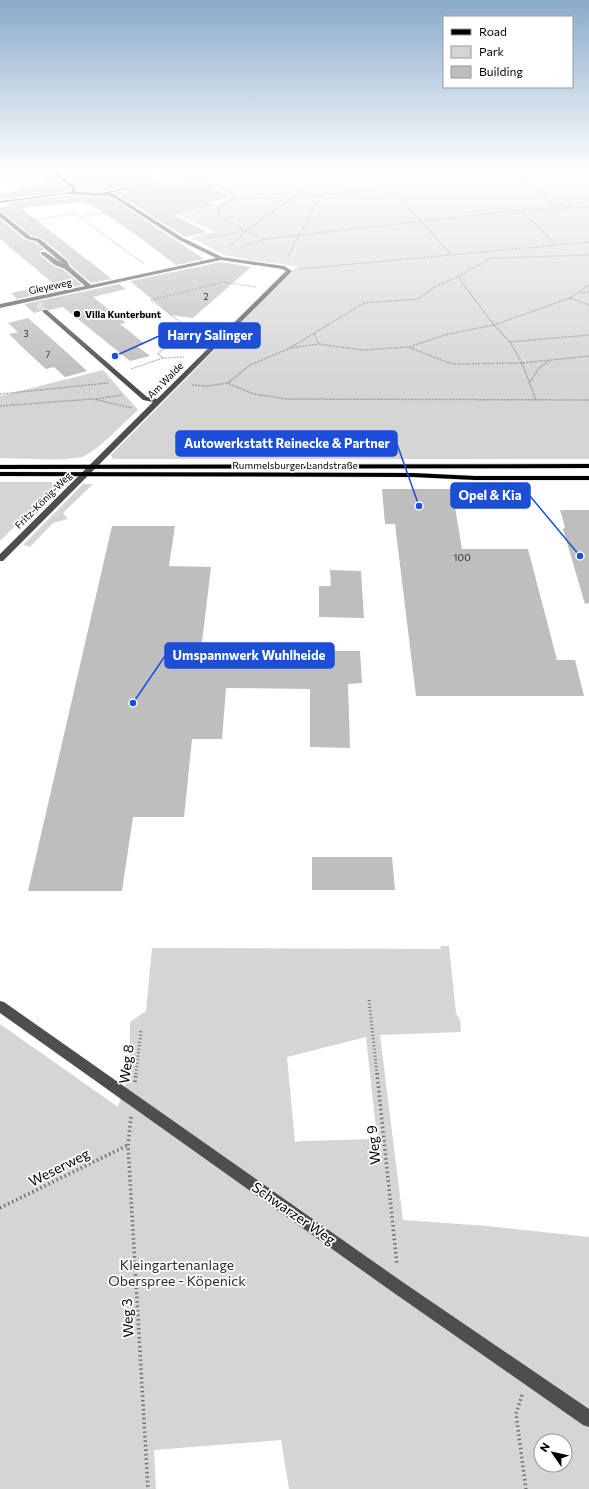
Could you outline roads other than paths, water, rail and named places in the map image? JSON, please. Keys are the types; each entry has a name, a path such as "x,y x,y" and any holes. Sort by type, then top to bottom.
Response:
{"main road":[{"name":"Rummelsburger Landstraße","path":"0,467 589,466"},
{"name":"Rummelsburger Landstraße","path":"0,474 405,475 475,478 589,478"}],"street":[{"path":"29,239 29,242 35,246"},
{"path":"36,239 66,262 67,268"},
{"path":"182,239 221,258"},
{"path":"40,251 57,264 67,268 89,286"},
{"name":"Am Walde","path":"84,474 290,271 284,268 221,258"},
{"name":"Gleyeweg","path":"0,306 221,258"},
{"path":"32,299 38,304"},
{"path":"45,311 145,399 158,401"},
{"name":"Fritz-König-Weg","path":"0,559 84,474"},
{"name":"Schwarzer Weg","path":"0,1006 399,1288 589,1419"}],"tunnel":[{"path":"38,304 45,311"}],"place":[{"name":"Villa Kunterbunt","path":"77,314"},
{"name":"Harry Salinger","path":"115,356"},
{"name":"Autowerkstatt Reinecke & Partner","path":"419,506"},
{"name":"Opel & Kia","path":"580,556"},
{"name":"Umspannwerk Wuhlheide","path":"133,703"}],"park label":[{"name":"Kleingartenanlage Oberspree - Köpenick","path":"177,1272"}]}
